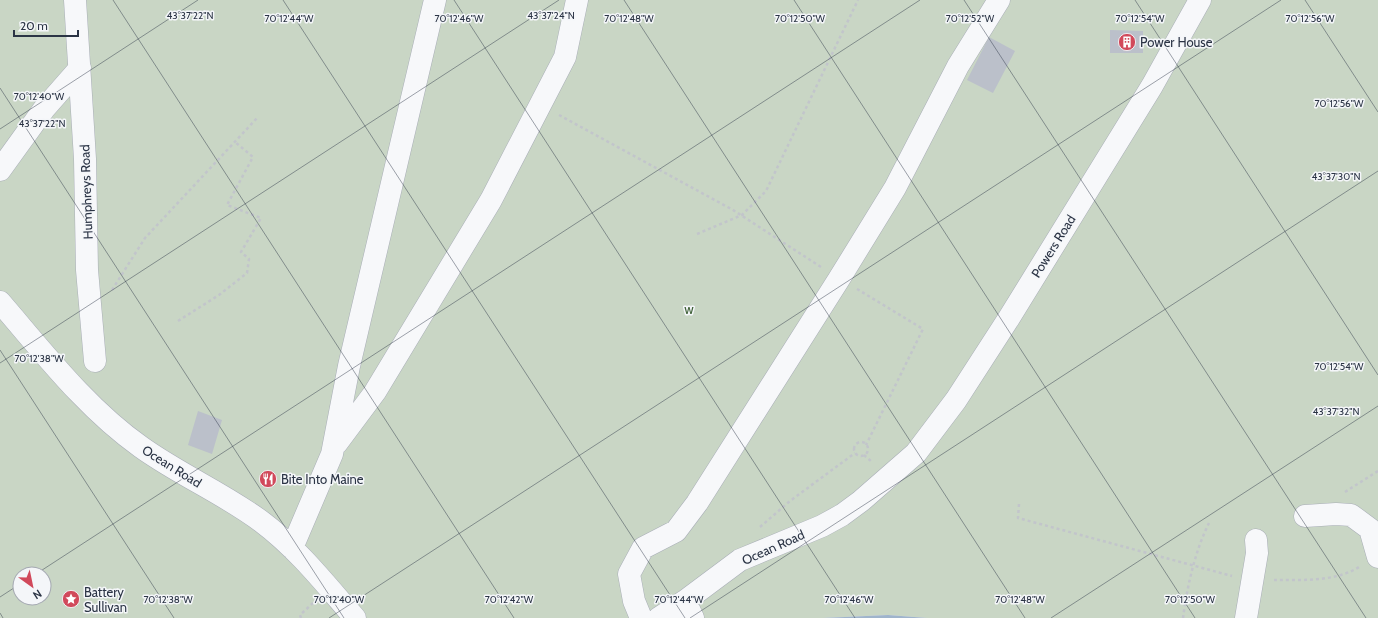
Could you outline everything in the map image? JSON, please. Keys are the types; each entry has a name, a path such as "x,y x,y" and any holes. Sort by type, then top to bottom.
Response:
{"lane":[{"name":"Humphreys Road","path":"75,0 85,159 90,295 95,361"},
{"path":"292,548 334,447 349,366 435,0"},
{"path":"334,447 375,392 491,200 565,57 578,0"},
{"path":"641,618 634,601 629,574 643,548 676,531 697,503 895,188 958,66 999,0"},
{"name":"Powers Road","path":"887,478 916,453 956,400 1152,86 1200,0"},
{"path":"0,170 44,109 80,68"},
{"name":"Ocean Road","path":"0,302 66,378 113,423 141,447 263,523 292,548 355,618"},
{"name":"Ocean Road","path":"659,618 689,610 740,560 822,526 842,515 861,501 887,478"},
{"path":"1305,516 1336,514 1350,515 1370,529 1377,556"},
{"path":"1246,618 1251,581 1257,553 1256,540"}],"path":[{"path":"697,234 742,215 766,191 858,0"},
{"path":"541,105 742,215 839,279"},
{"path":"90,295 112,290 145,238 258,118"},
{"path":"178,321 219,296 247,273 249,259 241,252 261,218 227,205 253,157 235,142"},
{"path":"866,444 863,442 856,444 854,448 855,452 860,456 866,454 868,448 866,444 923,329 873,299"},
{"path":"758,528 790,501 855,452"},
{"path":"1339,494 1346,492 1378,470"},
{"path":"1019,504 1018,518 1251,581 1294,580 1347,574 1377,556"},
{"path":"1183,618 1194,565 1202,538 1209,523"},
{"path":"301,618 300,615 314,601"}],"green space":[{"name":"w","path":"0,0 1378,0 1378,618 927,618 888,615 823,618 0,618"}],"water":[{"path":"888,615 927,618 823,618"}],"building":[{"name":"Power House","path":"1110,30 1143,31 1143,53 1110,53"},
{"path":"989,37 1015,51 993,93 967,80"},
{"path":"198,411 222,420 212,454 188,445"},
{"name":"Bite Into Maine","path":"274,472 277,480 263,486 259,479"}],"place":[{"name":"Power House","path":"1127,42"},
{"name":"Bite Into Maine","path":"268,479"},
{"name":"Battery Sullivan","path":"71,599"}]}
